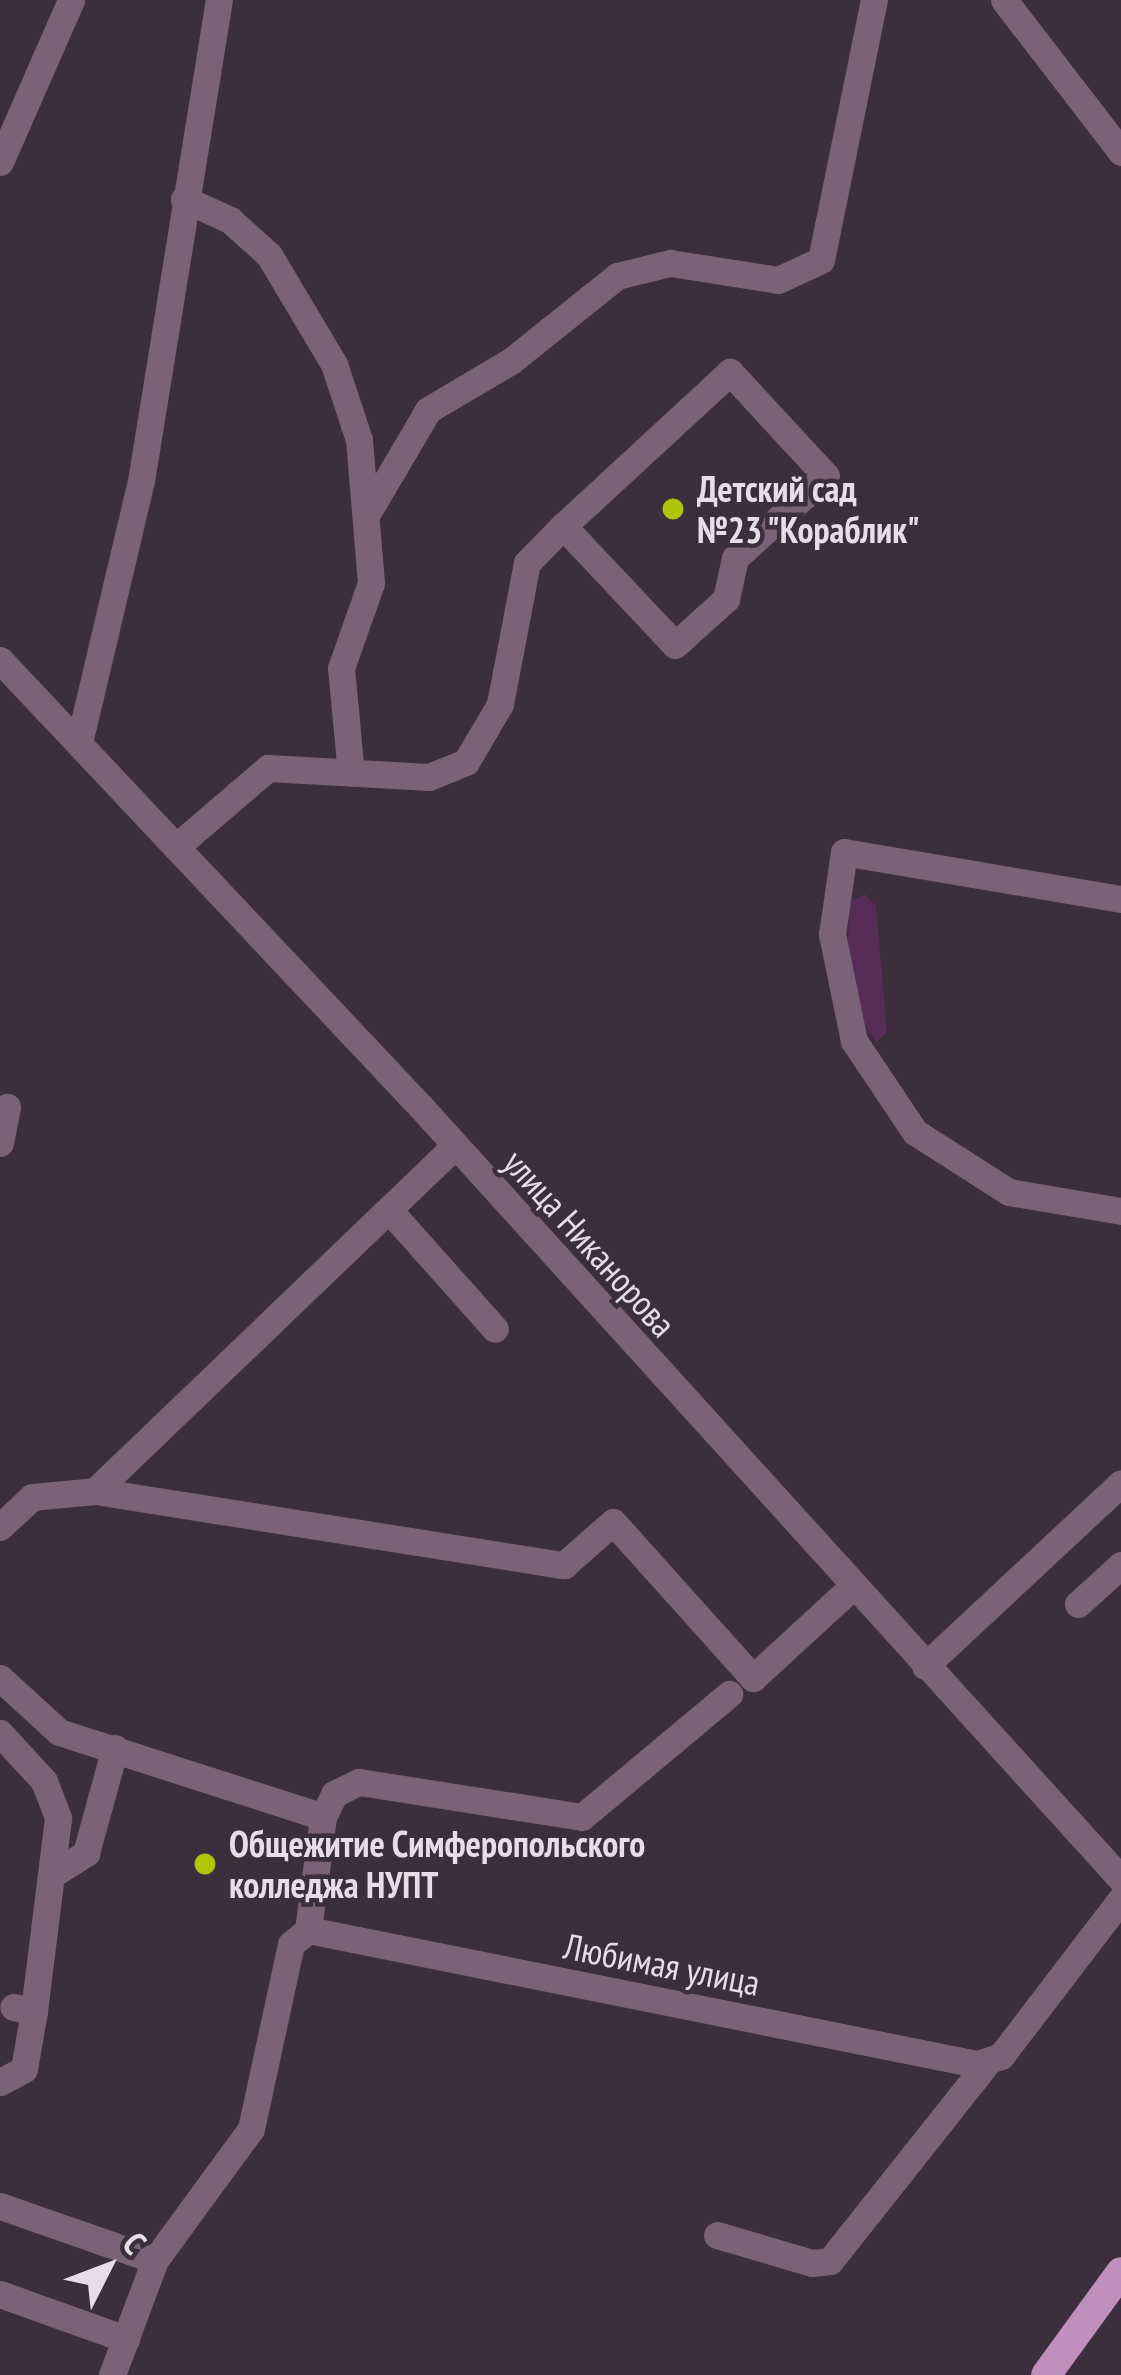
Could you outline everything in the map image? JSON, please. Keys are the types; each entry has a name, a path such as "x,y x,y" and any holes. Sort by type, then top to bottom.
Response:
{"main road":[{"path":"1046,2375 1121,2272"}],"street":[{"path":"0,162 71,0"},
{"path":"79,743 146,458 219,0"},
{"path":"368,512 428,410 511,361 616,276 670,263 778,280 820,260 874,0"},
{"path":"1004,0 1121,152"},
{"path":"184,200 249,233 315,331 359,440 371,583 341,668 351,773"},
{"path":"177,846 268,768 429,777 466,762 500,704 527,563 562,526 730,372 826,476 735,558 726,598 675,645 562,526"},
{"name":"улица Никанорова","path":"0,660 177,846 925,1666 1118,1868"},
{"path":"1121,899 844,852 832,934 854,1041 915,1132 1009,1192 1121,1211"},
{"path":"0,1144 7,1108"},
{"path":"95,1492 454,1148"},
{"path":"389,1210 495,1329"},
{"path":"925,1666 1121,1483"},
{"path":"0,1527 32,1497 95,1492 563,1565 613,1522 753,1678 853,1586"},
{"path":"1078,1604 1121,1565"},
{"path":"0,1678 59,1732 323,1816"},
{"path":"112,2375 155,2260 251,2129 291,1944 308,1930 323,1816 334,1794 359,1782 583,1816 729,1694"},
{"path":"0,1733 44,1781 58,1819 56,1872 23,2009 24,2069 0,2082"},
{"path":"56,1872 86,1853 115,1748"},
{"path":"717,2235 812,2263 830,2261 1121,1898"},
{"name":"Любимая улица","path":"308,1930 993,2060"},
{"path":"0,2206 155,2260"},
{"path":"0,2294 126,2338"}],"shaded area":[{"path":"865,894 876,906 887,1032 876,1043 861,1016 848,949 849,901"}],"place":[{"name":"Детский сад №23 \"Кораблик\"","path":"673,509"},
{"name":"Общежитие Симферопольского колледжа НУПТ","path":"205,1864"}]}
